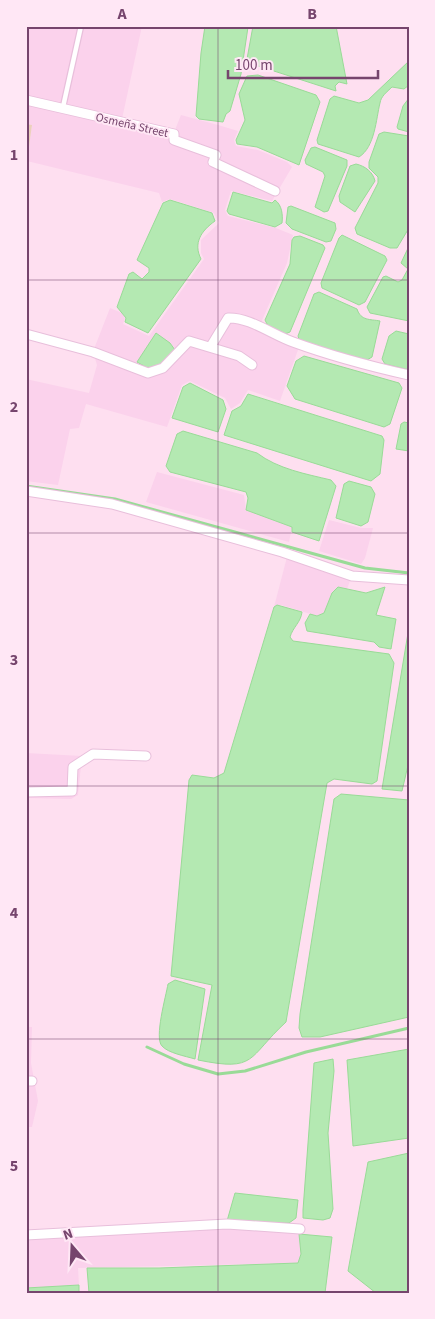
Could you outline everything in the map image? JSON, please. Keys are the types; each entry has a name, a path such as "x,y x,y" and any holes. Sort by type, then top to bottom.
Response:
{"street":[{"name":"Osmeña Street","path":"26,100 174,134 174,140 216,155 214,162 275,191"},
{"path":"211,346 228,318 237,318 279,337 317,351 409,375"},
{"path":"26,334 93,352 148,373 163,368 189,341 211,346 239,356 252,364"},
{"path":"26,491 112,504 282,552 352,576 409,580"},
{"path":"26,792 72,791 74,767 93,754 146,756"},
{"path":"26,1235 227,1224 300,1229"}],"lane":[{"path":"62,107 81,26"}],"shaded area":[{"path":"26,26 142,26 122,119 175,130 181,115 218,125 238,131 234,140 236,146 258,150 287,162 292,167 272,201 231,191 225,210 228,216 276,228 293,235 287,263 260,325 228,315 209,344 198,340 162,366 148,371 94,349 110,308 122,313 125,318 123,324 149,336 204,259 201,253 201,240 219,223 214,213 170,199 162,202 159,193 27,161 32,125 26,124"},
{"path":"205,26 248,27 241,74 230,111 226,114 223,122 199,119 196,116"},
{"path":"253,26 336,26 347,84 339,82 335,86 336,91 249,63 247,59"},
{"path":"409,61 409,85 404,89 392,87 383,96 372,140 359,157 318,144 317,140 330,99 334,96 359,103 368,100"},
{"path":"258,75 316,95 320,102 299,165 257,147 237,144 236,140 245,120 239,94 247,76"},
{"path":"409,98 409,132 397,127 403,106"},
{"path":"26,124 32,125 27,161 26,161"},
{"path":"384,132 409,136 409,228 397,248 390,248 357,234 355,228 378,183 378,177 369,168 369,162 379,134"},
{"path":"315,147 347,160 347,166 328,211 324,212 315,207 325,176 323,172 306,164 305,160 311,148"},
{"path":"356,164 368,170 375,181 355,212 340,202 339,196 350,166"},
{"path":"233,192 272,203 275,200 282,210 282,223 275,227 229,214 227,211"},
{"path":"170,200 212,213 215,221 202,233 198,243 201,259 148,333 125,322 126,318 117,307 129,274 133,272 142,279 149,272 149,268 137,260 163,203"},
{"path":"291,206 335,223 336,229 331,241 326,242 292,229 286,223 288,207"},
{"path":"342,235 385,256 387,260 365,302 359,305 322,288 321,283 339,238"},
{"path":"300,236 323,245 325,248 290,332 285,334 268,326 265,320 290,264 292,240 294,237"},
{"path":"409,246 409,321 370,313 367,307 383,277 386,276 398,282 402,280 408,269 401,263"},
{"path":"319,292 357,309 363,318 380,321 372,357 367,360 300,342 298,336 314,294"},
{"path":"229,319 237,319 299,347 280,401 248,390 240,403 231,409 225,398 190,381 182,385 167,427 86,404 79,428 70,429 58,485 26,481 26,379 89,393 97,365 94,355 148,375 190,343 212,346"},
{"path":"396,331 409,334 409,370 385,364 382,359 389,336"},
{"path":"156,333 170,343 175,350 159,365 149,369 137,362"},
{"path":"304,356 399,383 402,388 390,424 384,427 295,399 287,386 296,361"},
{"path":"190,383 223,400 226,409 218,432 172,418 183,387"},
{"path":"248,394 382,436 384,440 380,474 371,481 224,435 232,411 241,406"},
{"path":"404,422 409,423 409,451 396,449 401,424"},
{"path":"183,431 257,453 265,459 293,470 331,480 336,486 319,541 292,532 292,527 246,510 248,498 246,492 170,472 166,466 177,434"},
{"path":"157,472 244,495 246,510 292,527 289,542 146,502"},
{"path":"349,481 371,487 375,494 368,522 361,526 336,518 344,484"},
{"path":"329,520 361,528 373,528 365,558 361,564 319,551"},
{"path":"287,557 325,572 351,578 347,589 338,587 332,593 324,614 317,616 281,605 274,607"},
{"path":"338,587 366,593 385,587 376,615 396,619 391,649 379,647 374,642 307,631 305,623 310,614 317,616 324,613 332,593"},
{"path":"277,605 302,612 290,637 293,641 389,654 394,663 377,781 372,784 334,779 327,783 286,1022 250,1059 241,1063 217,1063 198,1060 212,985 171,976 189,780 192,775 214,778 224,773 274,607"},
{"path":"409,627 409,761 402,791 382,789"},
{"path":"26,753 82,756 78,795 71,799 26,798"},
{"path":"341,794 409,800 409,1017 320,1037 302,1037 299,1028 300,1014 334,799"},
{"path":"175,980 205,989 195,1059 168,1051 160,1042 160,1026 168,984"},
{"path":"26,1027 32,1027 31,1063 38,1101 32,1127 26,1127"},
{"path":"409,1049 409,1138 353,1146 347,1060"},
{"path":"333,1059 334,1071 328,1133 333,1209 330,1218 323,1220 303,1218 314,1063"},
{"path":"409,1153 409,1293 376,1293 348,1271 368,1162"},
{"path":"235,1193 298,1200 296,1218 289,1223 227,1221"},
{"path":"226,1227 299,1234 301,1254 298,1263 78,1268 79,1285 26,1288 26,1237"},
{"path":"299,1234 332,1237 325,1293 89,1293 87,1268 159,1268 298,1263 301,1254"},
{"path":"79,1285 79,1293 26,1293 26,1288"}],"waterway":[{"path":"26,486 115,499 365,568 409,573"},
{"path":"147,1047 184,1064 218,1074 245,1071 306,1052 409,1028"}]}
